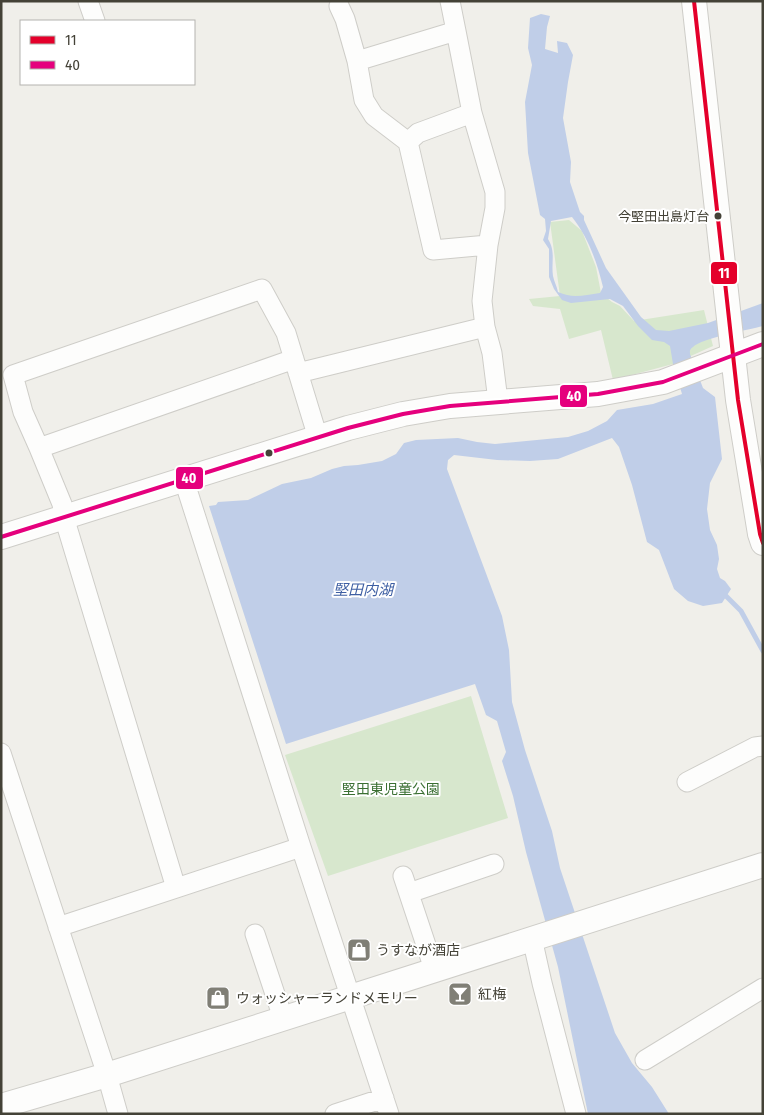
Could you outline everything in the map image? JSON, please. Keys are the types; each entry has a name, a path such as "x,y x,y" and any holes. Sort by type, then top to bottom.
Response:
{"street":[{"path":"88,1 95,20"},
{"path":"450,1 472,113 495,192 495,208 488,245 482,301 485,327 492,353 498,401"},
{"path":"694,1 740,410 760,534 763,542"},
{"path":"339,6 345,19 357,61 364,100 374,116 408,142 433,250 488,245"},
{"path":"357,61 456,31"},
{"path":"408,142 418,133 472,113"},
{"path":"176,888 64,518 62,504 23,412 13,375 262,289 286,333 318,438"},
{"path":"39,448 296,366 485,327"},
{"path":"1,537 348,428 403,414 450,406 498,401 598,394 663,382 698,368 732,347 763,344"},
{"path":"184,480 301,847 387,1106 335,1114"},
{"path":"688,782 755,747 763,746"},
{"path":"1,753 107,1075 118,1114"},
{"path":"58,927 301,847"},
{"path":"434,970 406,884 494,864"},
{"path":"1,1106 107,1075 763,865"},
{"path":"255,934 283,1018"},
{"path":"539,936 542,983 576,1114"},
{"path":"645,1060 763,988"}],"green space":[{"path":"569,220 582,231 596,267 601,293 620,306 634,321 704,310 713,346 673,364 613,380 601,330 569,339 560,309 533,306 529,299 560,296 550,222"},
{"name":"堅田東児童公園","path":"471,696 508,818 328,876 285,755"}],"water":[{"name":"堅田内湖","path":"541,14 550,16 545,49 558,53 557,41 567,43 573,55 563,118 571,162 570,182 580,212 584,216 584,220 606,268 641,317 656,330 669,331 708,323 763,303 763,326 706,340 693,347 690,351 703,388 715,397 722,459 710,483 707,509 710,530 717,545 719,559 717,569 720,578 731,589 722,603 703,606 688,601 674,589 659,550 647,542 632,485 619,447 612,438 558,459 530,461 497,460 454,455 448,460 447,469 502,616 509,650 512,702 525,750 552,831 560,868 615,1033 632,1063 652,1087 669,1114 588,1114 558,967 502,761 506,752 497,721 486,715 475,684 286,744 209,506 216,505 218,502 248,500 282,484 311,478 332,469 382,461 396,454 404,443 416,440 458,438 495,444 568,437 588,431 607,421 617,410 653,404 682,394 670,346 664,342 652,340 638,326 623,306 610,299 571,303 562,300 554,289 549,277 549,249 543,240 546,231 545,219 540,215 528,153 525,102 532,65 528,48 530,18","holes":["572,217 578,225 598,268 603,287 600,293 574,296 558,292 553,276 552,248 548,239 551,221"]}],"waterway":[{"path":"722,592 741,611 763,651"}],"transit line":[{"name":"11","path":"694,1 738,400 763,543"},
{"name":"40","path":"1,537 348,428 403,414 450,406 598,394 663,382 763,344"}],"place":[{"name":"今堅田出島灯台","path":"718,216"},
{"name":"うすなが酒店","path":"359,950"},
{"name":"紅梅","path":"460,994"},
{"name":"ウォッシャーランドメモリー","path":"218,998"}]}
